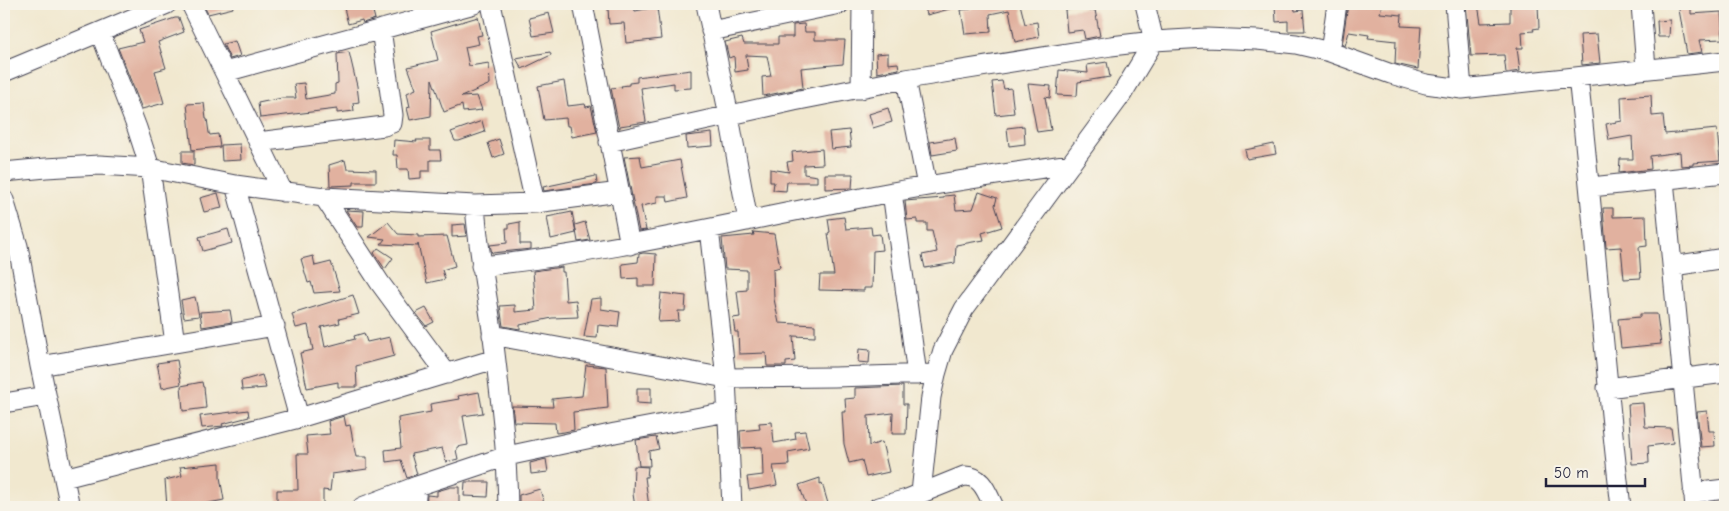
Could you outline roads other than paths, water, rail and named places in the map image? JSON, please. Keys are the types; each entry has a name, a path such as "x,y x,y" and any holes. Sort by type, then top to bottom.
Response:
{"street":[{"path":"4,72 167,4"},
{"path":"191,4 283,192"},
{"path":"224,72 474,4"},
{"path":"491,4 535,203"},
{"path":"583,4 630,245"},
{"path":"706,4 748,221"},
{"path":"710,31 840,4"},
{"path":"861,88 862,4"},
{"path":"921,494 931,397 943,350 964,309 1122,94 1154,42 1144,4"},
{"path":"1330,52 1337,4"},
{"path":"1455,4 1462,90"},
{"path":"1642,4 1646,70"},
{"path":"258,142 384,126 392,123 393,116 381,29"},
{"path":"100,32 137,128 150,168 175,343"},
{"path":"609,142 794,101 906,79 1112,46 1206,38 1296,44 1330,52 1391,74 1426,84 1462,90 1725,61"},
{"path":"1578,77 1591,187 1607,388 1620,507"},
{"path":"906,79 927,186"},
{"path":"481,266 532,261 630,245 892,192 1071,164"},
{"path":"4,172 99,165 150,168 235,185 324,197 474,205 535,203 620,192"},
{"path":"1591,187 1725,173"},
{"path":"1664,180 1694,500 1725,489"},
{"path":"235,185 299,418"},
{"path":"892,192 917,374"},
{"path":"324,197 380,283 447,374"},
{"path":"4,200 11,249 40,366 70,507"},
{"path":"474,205 507,456 508,507"},
{"path":"709,229 726,378 732,507"},
{"path":"1673,266 1725,258"},
{"path":"40,366 274,326"},
{"path":"492,335 726,378 815,378 936,374"},
{"path":"64,478 299,418 495,359"},
{"path":"1607,388 1725,373"},
{"path":"4,403 46,396"},
{"path":"362,507 417,486 507,456 727,412"},
{"path":"878,507 921,494 964,476 972,476 979,480 994,507"},
{"path":"415,507 417,486"}]}
